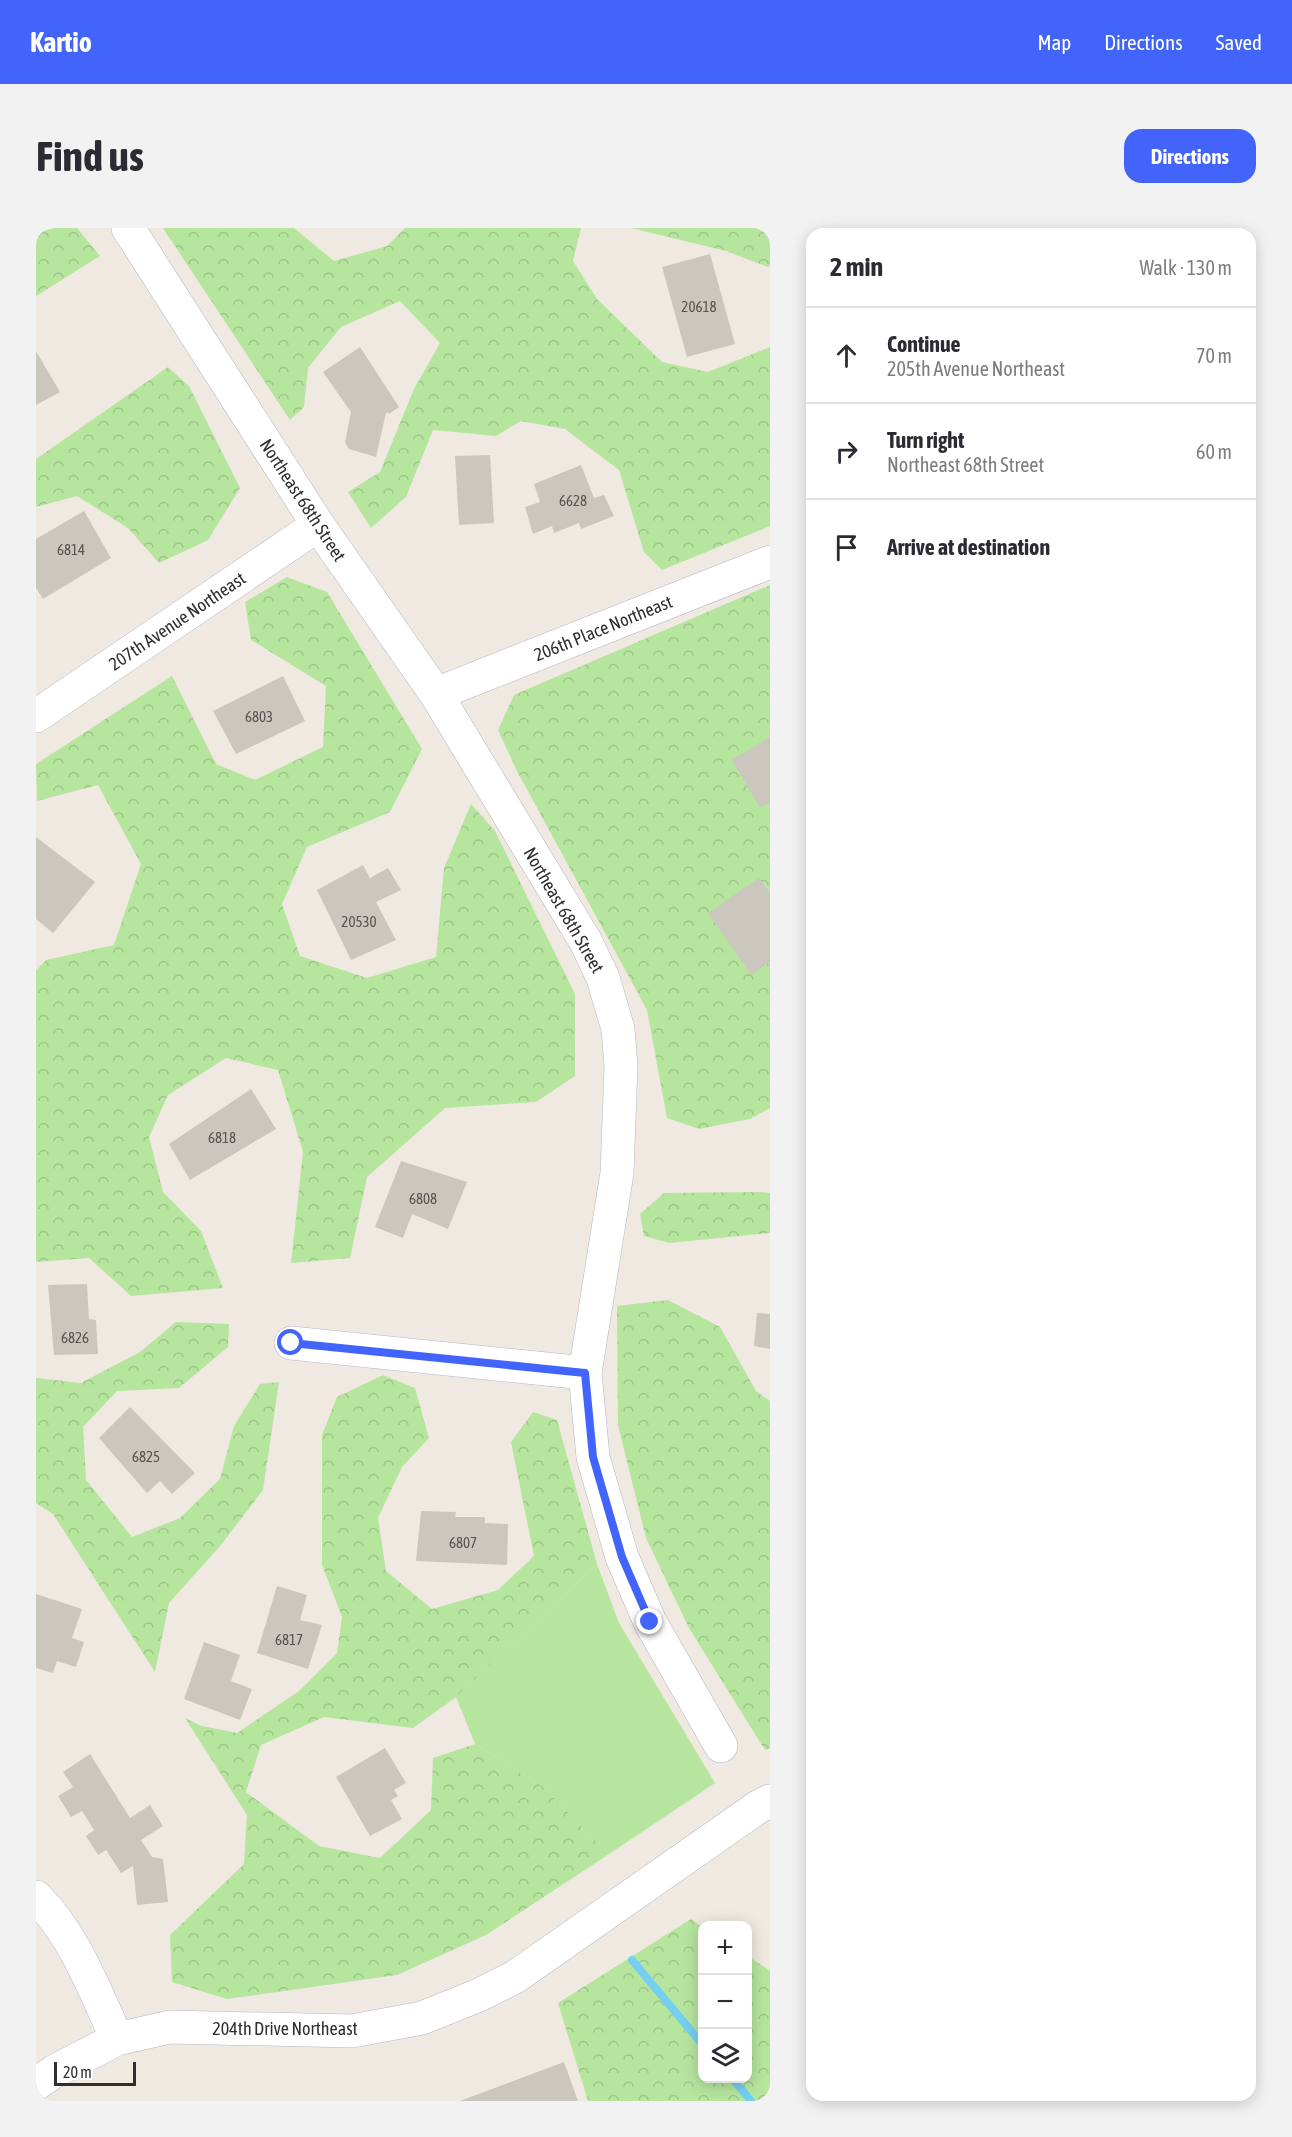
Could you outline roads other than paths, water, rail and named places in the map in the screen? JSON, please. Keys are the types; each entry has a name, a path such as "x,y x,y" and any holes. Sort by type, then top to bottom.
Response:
{"street":[{"name":"Northeast 68th Street","path":"128,228 318,525 436,694 586,942 603,978 618,1029 621,1066 616,1173 585,1373 593,1457 622,1557 650,1622 721,1746"},
{"name":"207th Avenue Northeast","path":"36,716 318,525"},
{"name":"206th Place Northeast","path":"436,694 770,562"},
{"path":"291,1343 585,1373"},
{"name":"204th Drive Northeast","path":"36,2084 55,2071 117,2039 170,2026 352,2031 422,2018 479,1995 514,1977 758,1807 770,1801"},
{"path":"36,1897 55,1916 83,1964 117,2039"}],"waterway":[{"path":"632,1960 698,2039"},
{"path":"736,2083 751,2101"}]}
